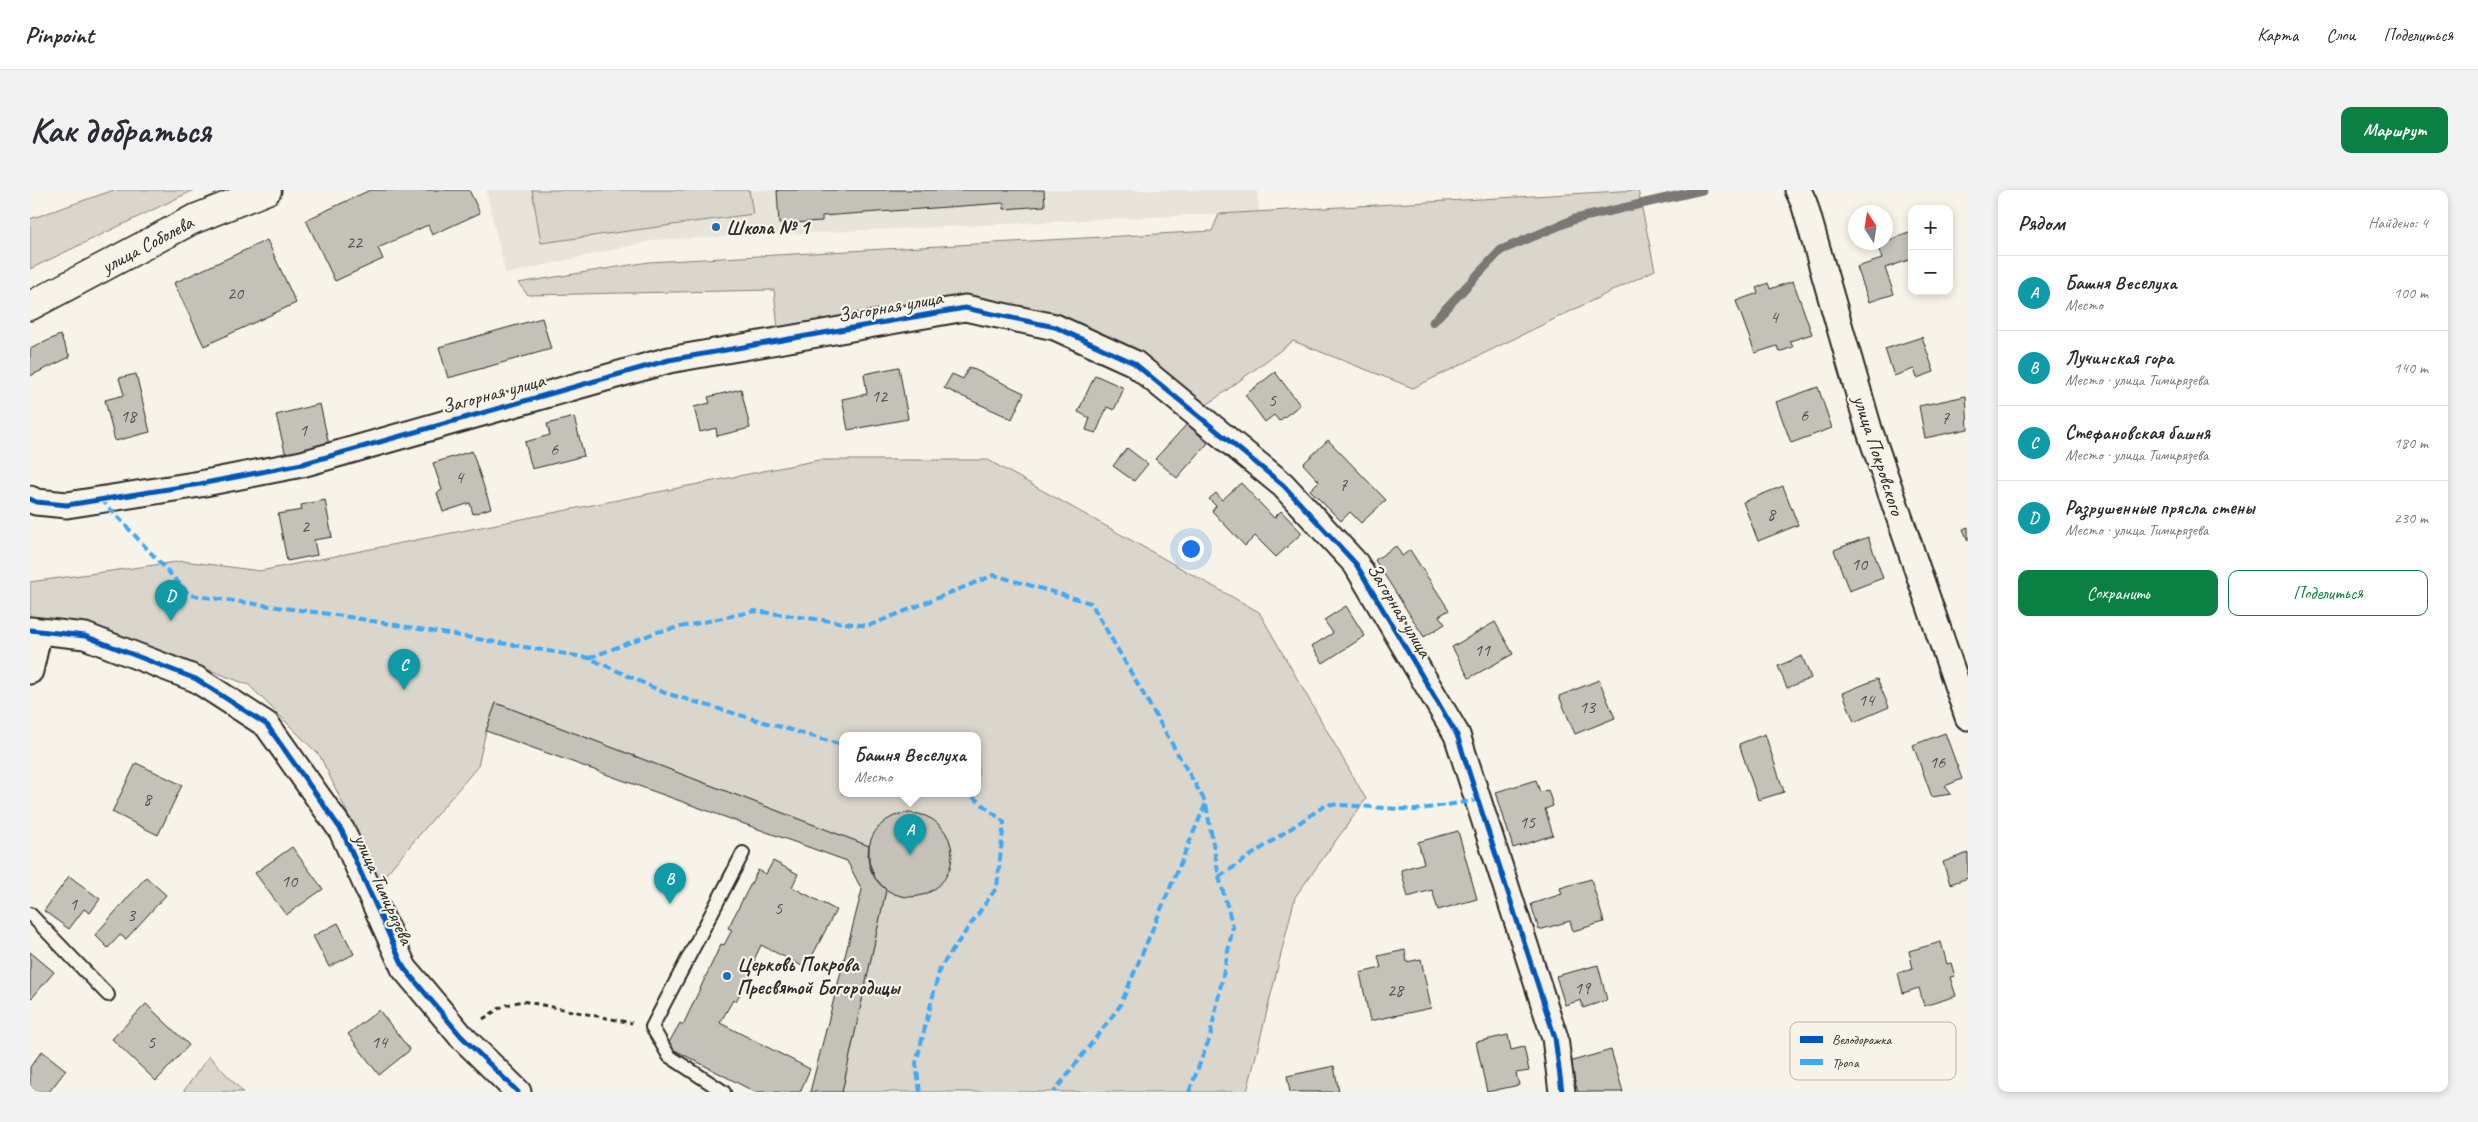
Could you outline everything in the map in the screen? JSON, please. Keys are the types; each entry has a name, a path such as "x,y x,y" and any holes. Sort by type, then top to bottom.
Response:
{"main road":[{"name":"улица Соболева","path":"30,306 192,220 267,190"}],"street":[{"name":"улица Покровского","path":"1798,190 1804,203 1869,430 1968,717"},
{"name":"Загорная улица","path":"30,499 36,502 67,505 200,484 302,464 669,360 965,308 1055,327 1134,363 1283,485 1356,564 1457,736 1555,1038 1562,1092"},
{"path":"30,671 35,630"},
{"name":"улица Тимирязева","path":"35,630 85,636 196,679 267,725 342,830 404,968 460,1036 518,1092"}],"lane":[{"path":"724,1092 668,1056 652,1027 742,853"},
{"path":"30,914 108,995"}],"path":[{"path":"476,1023 503,1006 522,1001 652,1027"}],"shaded area":[{"path":"114,190 194,190 30,269 30,219"},
{"name":"Школа № 1","path":"486,190 1257,190 1259,212 655,240 506,274"},
{"path":"532,190 749,190 753,214 541,243"},
{"path":"1638,190 1655,270 1413,388 1293,341 1204,407 1071,323 965,301 778,328 774,290 528,295 518,283 649,262 1212,231 1219,214"},
{"path":"819,460 988,460 1259,612 1366,799 1295,897 1247,1092 842,1092 886,890 912,896 925,894 936,887 949,868 952,850 946,833 934,821 918,814 900,815 883,825 869,846 496,703 486,731 478,766 380,881 320,756 249,685 92,625 30,623 30,582 184,561 260,571"},
{"path":"209,1056 243,1092 183,1092"}],"building":[{"path":"370,190 469,190 480,213 432,235 428,225 378,248 383,259 335,281 306,220"},
{"path":"777,190 1044,190 1045,206 1004,209 1004,203 822,216 822,221 779,224"},
{"path":"1908,233 1908,260 1885,268 1894,294 1869,302 1857,267 1882,259 1879,250 1893,250 1893,239"},
{"path":"267,240 296,303 204,346 174,283"},
{"path":"1793,281 1812,334 1790,341 1793,347 1779,352 1777,346 1755,353 1736,301 1758,293 1756,288 1768,283 1770,289"},
{"path":"542,318 551,349 448,378 439,347"},
{"path":"60,335 70,357 30,376 30,349"},
{"path":"1922,337 1934,372 1917,378 1914,369 1894,376 1885,349"},
{"path":"899,367 908,419 848,430 842,399 867,394 864,374"},
{"path":"969,367 1024,393 1012,419 944,388 952,374 963,379"},
{"path":"1275,372 1300,405 1279,421 1274,415 1265,422 1245,395"},
{"path":"136,374 150,432 115,441 105,400 124,395 119,378"},
{"path":"1095,375 1124,388 1114,410 1107,407 1096,433 1086,430 1090,418 1078,412"},
{"path":"1818,387 1832,428 1791,443 1776,402"},
{"path":"741,389 750,428 717,436 716,428 700,432 694,407 710,403 708,397"},
{"path":"1966,396 1968,429 1925,438 1919,406"},
{"path":"320,404 329,445 286,456 276,415"},
{"path":"574,417 584,456 532,469 525,442 550,435 547,424"},
{"path":"1187,424 1208,443 1177,478 1155,459"},
{"path":"1328,440 1386,500 1361,523 1350,512 1341,521 1310,490 1319,481 1303,464"},
{"path":"1127,448 1148,464 1134,481 1113,466"},
{"path":"472,451 491,508 473,514 470,503 443,512 437,493 442,490 433,463"},
{"path":"1241,483 1274,518 1281,511 1302,533 1276,557 1255,536 1245,546 1212,511 1216,506 1209,499 1216,493 1222,500"},
{"path":"1783,486 1798,525 1758,541 1743,502"},
{"path":"325,500 332,537 314,540 317,555 287,561 278,514 302,510 301,505"},
{"path":"1968,527 1968,541 1963,529"},
{"path":"1868,537 1883,578 1849,591 1834,550"},
{"path":"1396,546 1402,556 1410,550 1449,610 1439,616 1445,624 1424,637 1375,560"},
{"path":"1346,606 1365,636 1323,663 1312,646 1333,633 1324,620"},
{"path":"1495,622 1513,654 1469,678 1452,647"},
{"path":"1802,656 1811,678 1787,688 1778,666"},
{"path":"1877,679 1889,707 1854,722 1843,693"},
{"path":"1599,680 1615,718 1575,734 1559,696"},
{"path":"496,703 869,846 869,862 875,878 886,890 842,1092 810,1092 862,890 847,861 486,731"},
{"path":"1945,733 1962,779 1945,786 1951,794 1932,797 1913,745"},
{"path":"1765,734 1784,792 1758,800 1739,744"},
{"path":"136,763 182,785 158,835 112,812"},
{"path":"1536,780 1540,792 1548,790 1553,806 1545,809 1553,835 1513,848 1496,792"},
{"path":"910,813 926,816 945,832 949,839 952,855 949,871 933,890 926,894 910,897 894,894 875,878 871,871 868,855 871,839 887,820 894,816"},
{"path":"1458,831 1477,899 1438,910 1432,890 1408,897 1401,870 1424,863 1418,842"},
{"path":"292,847 323,889 286,915 255,873"},
{"path":"1968,853 1968,878 1950,884 1943,862"},
{"name":"Церковь Покрова Пресвятой Богородицы","path":"773,861 798,874 792,887 836,910 806,968 761,945 754,960 757,962 736,1001 733,1000 720,1023 810,1069 800,1092 755,1092 667,1046 680,1023 683,1025 721,944 724,945 732,930 728,928 758,870 766,874"},
{"path":"69,876 100,899 90,913 84,909 69,929 44,911"},
{"path":"146,877 166,895 126,939 120,935 108,948 95,935"},
{"path":"1591,879 1604,922 1573,931 1570,921 1539,930 1531,904 1562,894 1560,888"},
{"path":"338,923 354,954 329,967 313,936"},
{"path":"1941,942 1947,964 1951,963 1955,976 1950,977 1956,996 1924,1006 1919,988 1903,993 1898,973 1913,969 1909,951"},
{"path":"1405,950 1407,962 1421,959 1431,1008 1370,1021 1360,973 1381,968 1378,956"},
{"path":"30,952 54,972 32,998 30,996"},
{"path":"1598,965 1607,1000 1583,1008 1581,1000 1565,1005 1556,976"},
{"path":"146,1004 189,1045 156,1081 112,1039"},
{"path":"379,1010 410,1050 379,1075 348,1034"},
{"path":"1508,1035 1511,1050 1524,1047 1529,1071 1516,1073 1519,1085 1487,1092 1476,1042"},
{"path":"1611,1050 1623,1092 1578,1092 1569,1062"},
{"path":"42,1051 66,1070 49,1092 30,1092 30,1067"},
{"path":"1334,1066 1339,1092 1290,1092 1287,1076"}],"waterway":[{"path":"1433,322 1501,250 1575,219 1702,190"}],"marked path":[{"path":"101,499 190,595 343,616 589,658 665,693 839,744"},
{"path":"589,658 657,632 755,611 868,626 994,575 1091,603 1206,803 1120,1006 1054,1092"},
{"path":"920,1092 916,1063 940,968 997,887 1004,822 973,797"},
{"path":"1219,877 1327,804 1415,810 1478,800"},
{"path":"1189,1092 1210,1037 1233,927 1219,877 1206,804"}],"cycle path":[{"path":"30,499 36,502 67,505 200,484 302,464 669,360 965,308 1055,327 1134,363 1283,485 1356,564 1457,735 1555,1038 1562,1092"},
{"path":"30,630 85,636 196,679 267,725 342,831 404,968 461,1036 518,1092"}],"place":[{"name":"Школа № 1","path":"716,227"},
{"name":"Разрушенные прясла стены","path":"171,621"},
{"name":"Стефановская башня","path":"404,690"},
{"name":"Башня Веселуха","path":"910,855"},
{"name":"Лучинская гора","path":"670,904"},
{"name":"Церковь Покрова Пресвятой Богородицы","path":"727,976"}]}
